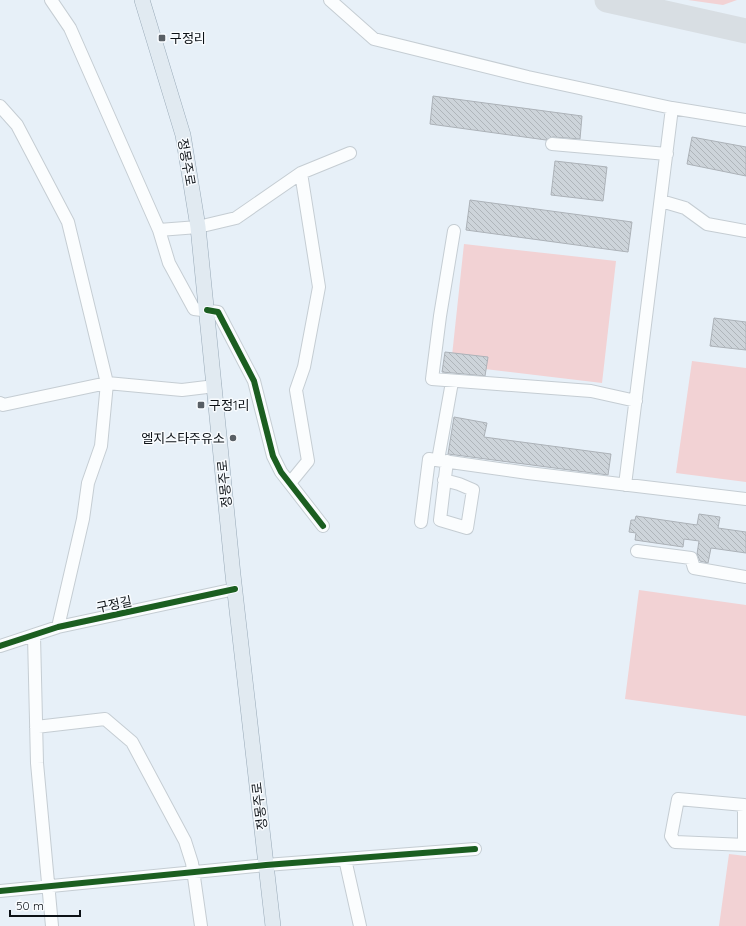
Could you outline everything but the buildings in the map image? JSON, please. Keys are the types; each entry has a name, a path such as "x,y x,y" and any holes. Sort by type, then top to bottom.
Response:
{"main road":[{"name":"정몽주로","path":"142,0 183,135 198,227 235,589 273,926"}],"street":[{"path":"51,0 70,28 159,230 169,263 194,309 218,312 254,381 273,456 290,483 322,526"},
{"path":"330,0 374,39 528,77 672,108 746,120"},
{"path":"0,106 17,125 68,222 107,383 101,446 88,483 83,519 58,627"},
{"path":"625,485 672,108"},
{"path":"552,144 666,154"},
{"path":"159,230 198,227 236,218 301,174 350,152"},
{"path":"290,483 308,461 296,390 304,367 319,287 301,174"},
{"path":"661,201 685,208 707,224 746,231"},
{"path":"454,231 440,316 432,379 452,382 591,391 636,400"},
{"path":"444,480 442,461 452,382"},
{"path":"0,403 3,404 107,383 182,390 215,386"},
{"path":"421,522 429,459 625,485 746,499"},
{"path":"637,551 691,558 694,568 746,577"},
{"name":"구정길","path":"0,646 58,627 235,589"},
{"path":"34,636 37,763 52,926"},
{"path":"36,727 105,719 132,742 185,840 193,872 201,926"},
{"path":"678,799 744,805 745,845 675,842 671,836 678,799"},
{"path":"0,891 266,865 475,849"},
{"path":"345,859 360,926"}],"shaded area":[{"path":"688,0 737,0 723,5"},
{"path":"464,244 616,261 602,383 451,365"},
{"path":"692,361 746,368 746,482 676,473"},
{"path":"639,590 746,605 746,716 625,699"},
{"path":"729,854 746,856 746,926 719,926"}],"taxiway":[{"path":"607,0 746,31"}],"cycle path":[{"path":"207,310 218,312 254,381 273,456 281,472 323,526"},
{"path":"0,646 58,627 235,589"},
{"path":"0,891 266,865 475,849"}],"place":[{"name":"구정리","path":"162,38"},
{"name":"구정1리","path":"201,405"},
{"name":"엘지스타주유소","path":"233,438"}]}
